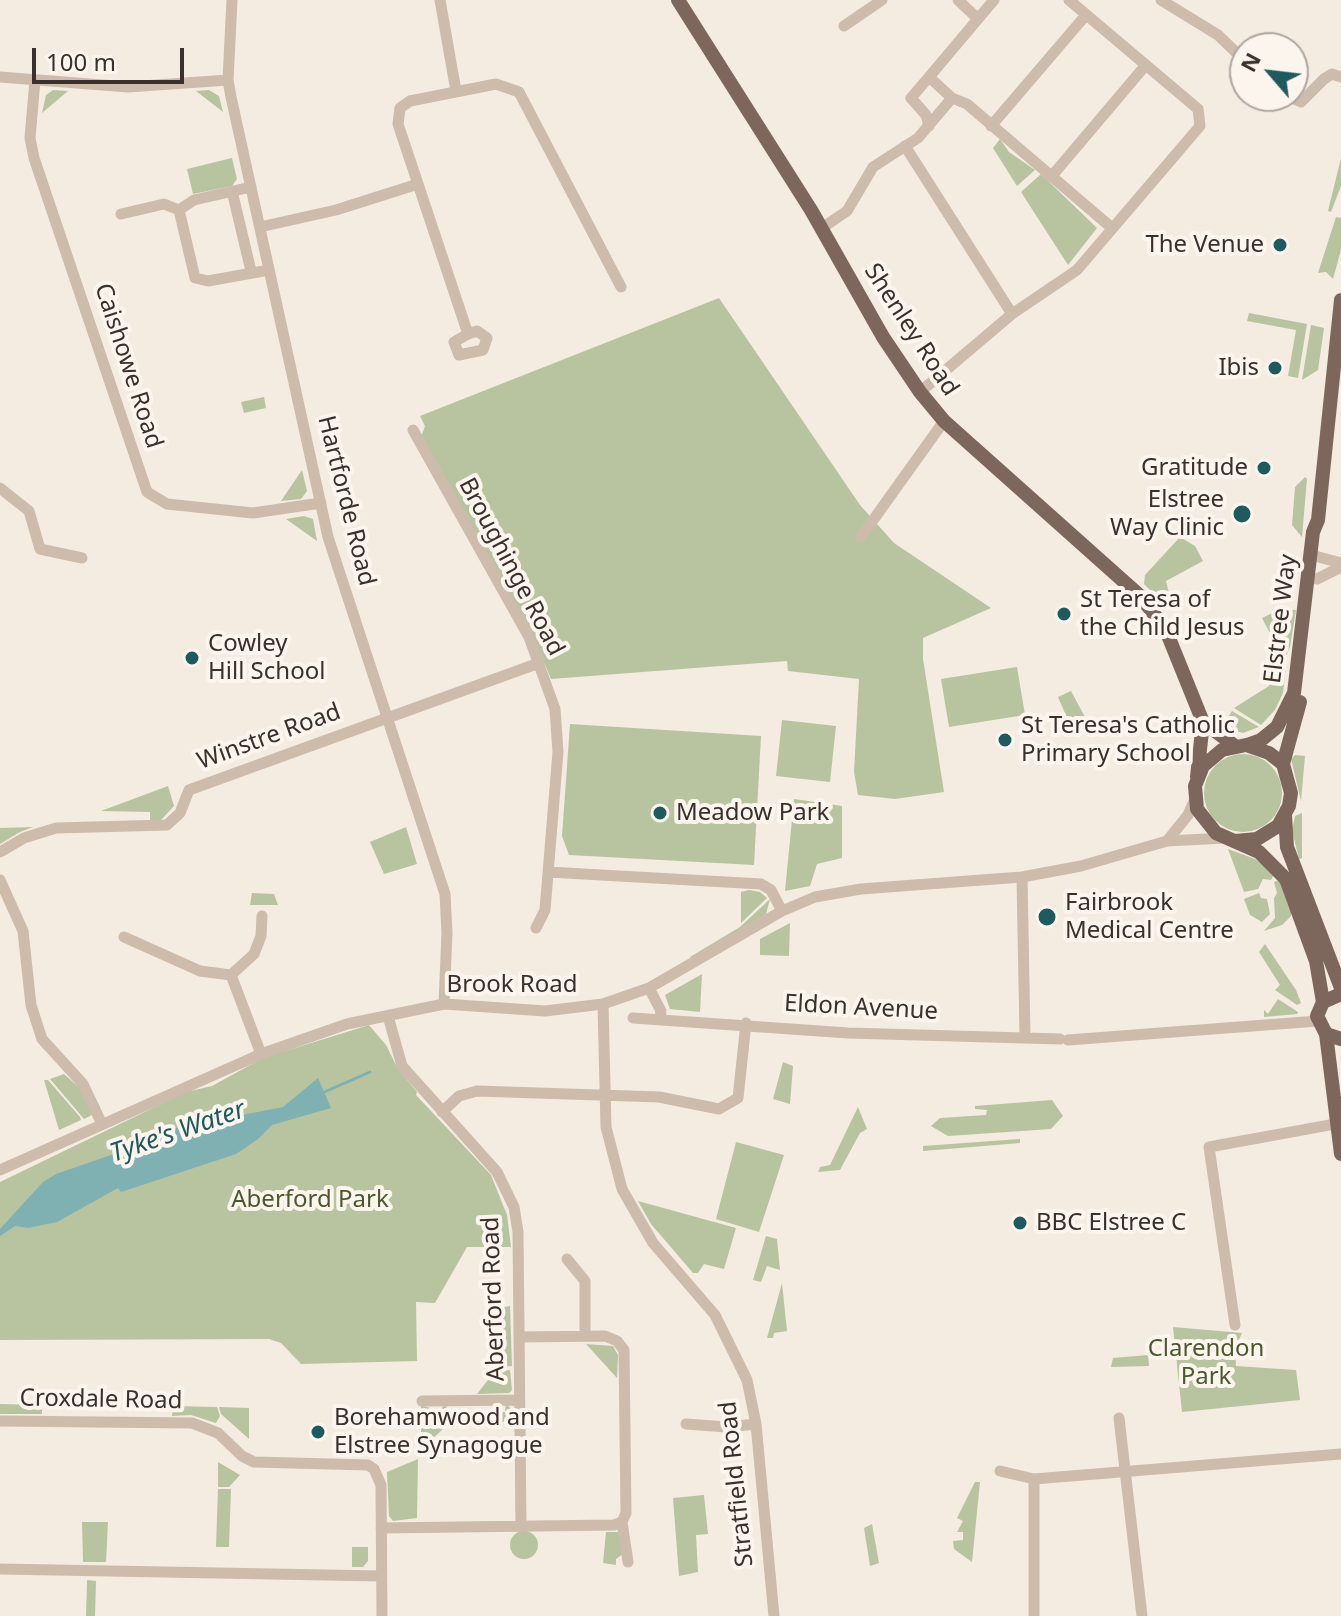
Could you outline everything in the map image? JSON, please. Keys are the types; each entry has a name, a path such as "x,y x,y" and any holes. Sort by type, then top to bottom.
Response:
{"main road":[{"name":"Shenley Road","path":"678,0 822,228 883,337 920,392 944,421 1147,603 1165,628 1203,722 1197,777"},
{"name":"Elstree Way","path":"1240,745 1261,740 1277,727 1294,693 1315,556 1341,300"},
{"name":"Elstree Way","path":"1283,764 1302,695 1317,579 1315,556"},
{"path":"1203,722 1240,745 1269,753 1283,764 1291,793 1285,816 1287,847 1341,988"},
{"path":"1240,745 1212,756 1197,777 1195,799 1201,818 1230,840 1271,860 1286,879 1316,961 1323,1002 1322,1028 1339,1124 1341,1154"},
{"path":"1230,840 1257,839 1268,834 1285,816"},
{"path":"1323,1002 1341,994"},
{"path":"1322,1028 1341,1039"}],"street":[{"name":"Hartforde Road","path":"232,0 228,80 321,503 341,582 445,894 448,917 444,1004"},
{"path":"440,0 456,91"},
{"path":"844,26 882,0"},
{"path":"958,0 978,19"},
{"path":"929,126 926,115 911,98 994,0"},
{"path":"920,392 972,352 1012,314 1077,270 1200,126 1198,109 1069,0"},
{"path":"1161,0 1172,9 1180,4 1229,44"},
{"path":"991,126 1086,15"},
{"path":"1051,177 1145,66"},
{"path":"1309,94 1332,74 1341,77"},
{"path":"0,77 128,87 228,80"},
{"path":"929,77 952,98 967,104 1112,228"},
{"name":"Caishowe Road","path":"35,80 30,138 34,158 147,492 167,504 253,513 321,503"},
{"path":"468,334 398,124 398,113 410,101 504,84 524,98 621,287"},
{"path":"822,228 847,211 873,167 929,126 952,98"},
{"path":"905,146 1012,314"},
{"path":"260,227 336,210 418,184"},
{"path":"179,210 194,200 251,187"},
{"path":"232,191 251,271"},
{"path":"121,214 164,204 179,210"},
{"path":"179,210 195,278 208,281 269,270"},
{"path":"861,537 864,523 944,421"},
{"name":"Broughinge Road","path":"413,430 529,637 559,729 545,910 536,928"},
{"path":"0,488 29,511 40,549 82,558"},
{"path":"1315,556 1341,565"},
{"path":"1317,579 1341,565"},
{"path":"386,718 539,663"},
{"name":"Winstre Road","path":"0,852 24,838 56,828 167,825 180,813 189,790 386,718"},
{"path":"1167,841 1188,815 1195,799"},
{"name":"Brook Road","path":"0,1170 261,1054 347,1024 444,1004 545,1011 603,1004 649,988 782,911 838,891 1022,877 1081,866 1167,841 1230,840"},
{"path":"548,872 761,884 771,890 782,911"},
{"path":"1022,877 1025,1036"},
{"path":"0,880 23,931 31,1005 39,1031 51,1053 83,1084 102,1124"},
{"path":"124,937 200,971 231,975 254,954 261,936 262,916"},
{"path":"231,975 261,1054"},
{"path":"649,988 661,1011 660,1019"},
{"name":"Stratfield Road","path":"603,1004 604,1094 611,1155 622,1189 653,1243 699,1296 729,1337 747,1380 756,1424 774,1616"},
{"name":"Aberford Road","path":"388,1016 402,1066 497,1172 514,1207 518,1232 521,1527"},
{"name":"Eldon Avenue","path":"633,1018 746,1023 848,1033 1025,1036 1064,1040 1322,1028"},
{"path":"442,1112 468,1092 659,1097 719,1109 729,1106 738,1098 746,1023"},
{"path":"1235,1325 1209,1147 1339,1124"},
{"path":"567,1259 585,1281 585,1336"},
{"path":"519,1337 612,1338 624,1350 626,1513 622,1522 628,1562"},
{"path":"422,1401 519,1400"},
{"path":"1119,1418 1142,1616"},
{"name":"Croxdale Road","path":"0,1421 192,1423 218,1433 242,1456 254,1462 368,1465 374,1469 381,1485 382,1616"},
{"path":"686,1424 727,1427 756,1424"},
{"path":"1000,1471 1034,1479 1341,1454"},
{"path":"1034,1479 1034,1616"},
{"path":"381,1528 614,1525 622,1522"},
{"path":"0,1569 381,1576"}],"green space":[{"path":"53,90 68,91 42,113 46,95"},
{"path":"209,90 219,96 223,112 196,91"},
{"path":"1000,139 1009,152 1035,170 1017,186 993,148"},
{"path":"232,158 237,179 232,186 193,194 187,169"},
{"path":"1341,158 1341,186 1331,212 1328,211"},
{"path":"1041,174 1097,228 1068,265 1021,192"},
{"path":"1336,217 1341,218 1341,250 1333,279 1326,272 1318,273"},
{"name":"Meadow Park","path":"719,298 860,505 894,543 991,608 923,638 923,659 944,792 895,799 858,795 854,772 859,679 788,671 787,661 551,679 538,648 421,437 425,426 420,416"},
{"path":"1249,313 1307,324 1298,378 1288,376 1296,330 1247,321"},
{"path":"1311,325 1324,328 1318,370 1302,380"},
{"path":"264,397 266,408 244,413 241,402"},
{"path":"302,470 307,491 301,499 281,501"},
{"path":"1305,477 1302,537 1292,525 1295,487"},
{"path":"304,516 313,519 317,541 286,519"},
{"path":"1180,537 1195,546 1203,561 1166,581 1169,593 1160,600 1144,584 1145,575"},
{"path":"1281,609 1296,610 1290,647 1284,660 1262,618"},
{"path":"1278,660 1286,667 1283,693 1275,710 1261,725 1234,708 1269,686"},
{"path":"1017,667 1025,715 949,727 941,679"},
{"path":"1071,691 1086,719 1071,727 1058,697"},
{"path":"1232,711 1259,727 1243,733 1222,727"},
{"path":"782,720 836,726 830,782 776,776"},
{"name":"Meadow Park","path":"570,724 761,736 754,865 569,855 562,836"},
{"path":"1243,754 1258,757 1271,765 1279,778 1282,793 1279,808 1271,821 1258,829 1243,832 1228,829 1215,821 1207,808 1204,793 1207,778 1215,765 1228,757"},
{"path":"1295,755 1305,756 1301,801 1291,759"},
{"path":"168,786 174,806 161,820 150,820 150,812 101,811"},
{"path":"794,799 842,806 842,858 817,864 810,886 785,891"},
{"path":"1302,813 1302,858 1299,859 1292,830 1295,816"},
{"path":"33,827 20,832 0,844 0,828"},
{"path":"406,827 417,864 384,874 370,842"},
{"path":"1228,849 1255,859 1274,874 1271,880 1263,879 1258,889 1244,892"},
{"path":"1280,880 1292,910 1291,916 1282,925 1264,931 1275,918 1274,898 1277,893 1274,882"},
{"path":"741,892 760,892 767,898 741,923"},
{"path":"252,893 274,894 278,905 250,905"},
{"path":"1259,893 1261,898 1267,899 1270,914 1262,922 1250,915 1244,899"},
{"path":"770,899 766,914 693,959 690,957 740,927"},
{"path":"790,923 789,956 760,955 760,939"},
{"path":"1265,944 1296,990 1301,1003 1297,1005 1275,990 1280,985 1259,952"},
{"path":"702,974 700,1012 670,1009 665,995"},
{"path":"1278,999 1297,1014 1264,1017 1264,1010 1268,1014"},
{"name":"Aberford Park","path":"369,1025 386,1045 398,1069 417,1092 416,1095 491,1175 507,1215 511,1247 467,1247 435,1303 416,1302 417,1361 301,1364 281,1343 269,1339 0,1340 0,1182 186,1092 212,1086 263,1058"},
{"path":"783,1062 793,1066 790,1104 773,1099"},
{"path":"64,1074 82,1090 92,1115 84,1119 50,1079"},
{"path":"44,1080 48,1080 81,1120 59,1130"},
{"path":"1052,1100 1063,1116 1051,1129 948,1136 931,1126 940,1118 986,1115 987,1110 975,1109 975,1106"},
{"path":"858,1107 867,1129 860,1133 840,1170 818,1172 820,1167 830,1165"},
{"path":"1020,1139 1020,1143 923,1151 923,1146"},
{"path":"736,1142 784,1155 759,1232 716,1219"},
{"path":"638,1201 736,1228 724,1269 704,1264 698,1273 693,1273 651,1224"},
{"path":"766,1236 777,1239 780,1270 767,1266 761,1282 753,1280"},
{"path":"782,1283 787,1331 774,1333 773,1338 767,1338"},
{"path":"510,1306 512,1366 497,1368 495,1309"},
{"name":"Clarendon Park","path":"1173,1327 1242,1333 1235,1348 1236,1366 1296,1370 1300,1400 1182,1412"},
{"path":"586,1344 613,1346 618,1355 617,1378"},
{"path":"1148,1355 1149,1366 1111,1367 1113,1358"},
{"path":"510,1370 512,1390 509,1393 477,1394 495,1371"},
{"path":"446,1403 448,1424 421,1450 421,1405 439,1411"},
{"path":"506,1403 512,1410 510,1422 450,1421 450,1412 505,1412"},
{"path":"0,1404 42,1405 42,1414 0,1414"},
{"path":"173,1406 217,1407 220,1416 216,1423 191,1415 172,1416"},
{"path":"219,1407 249,1408 249,1439 221,1414"},
{"path":"418,1459 417,1518 393,1521 389,1516 387,1472"},
{"path":"218,1462 240,1475 229,1487 218,1487"},
{"path":"975,1482 980,1482 972,1562 954,1549 953,1541 963,1540 963,1532 957,1532 963,1521 957,1518"},
{"path":"218,1489 231,1489 229,1547 216,1547"},
{"path":"704,1495 708,1534 696,1535 698,1572 679,1576 673,1498"},
{"path":"82,1522 108,1522 106,1562 83,1562"},
{"path":"872,1524 879,1563 870,1566 864,1528"},
{"path":"524,1531 534,1535 538,1545 534,1555 524,1559 514,1555 510,1545 514,1535"},
{"path":"606,1532 620,1532 623,1554 616,1559 616,1565 603,1563"},
{"path":"352,1547 368,1547 368,1561 363,1567 352,1567"},
{"path":"87,1580 96,1581 95,1616 86,1616"}],"water":[{"path":"318,1078 331,1108 272,1125 236,1154 121,1192 118,1188 57,1222 28,1228 15,1226 0,1236 0,1229 43,1182 56,1174 114,1154 125,1144 160,1131 283,1107"}],"waterway":[{"name":"Tyke's Water","path":"322,1093 370,1072"}],"place":[{"name":"The Venue","path":"1280,245"},
{"name":"Ibis","path":"1275,368"},
{"name":"Gratitude","path":"1264,468"},
{"name":"Elstree Way Clinic","path":"1242,514"},
{"name":"St Teresa of the Child Jesus","path":"1064,614"},
{"name":"Cowley Hill School","path":"192,658"},
{"name":"St Teresa's Catholic Primary School","path":"1005,740"},
{"name":"Meadow Park","path":"660,813"},
{"name":"Fairbrook Medical Centre","path":"1047,917"},
{"name":"BBC Elstree C","path":"1020,1223"},
{"name":"Borehamwood and Elstree Synagogue","path":"318,1432"}]}
